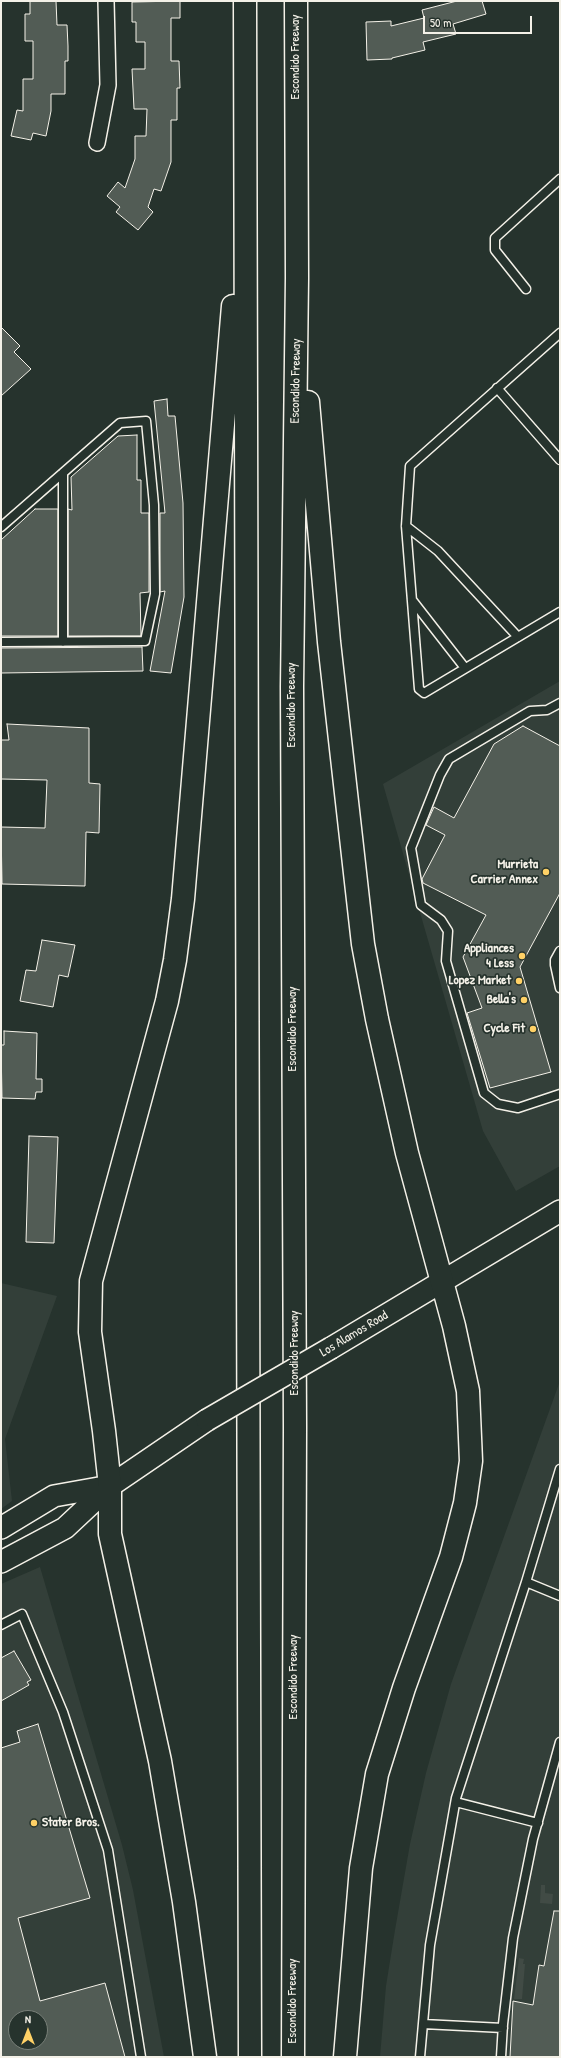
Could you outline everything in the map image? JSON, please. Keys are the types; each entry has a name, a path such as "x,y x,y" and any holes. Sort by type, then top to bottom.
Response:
{"highway":[{"path":"245,1 250,2057"},
{"name":"Escondido Freeway","path":"293,2057 295,1419 292,686 297,278 296,1"},
{"path":"205,2057 184,1902 160,1761 110,1534 110,1486 90,1332 91,1281 168,1001 175,960 183,899 222,429 245,175"},
{"path":"297,278 329,642 363,944 377,1019 407,1153 440,1281 454,1326 468,1391 471,1461 465,1503 451,1557 404,1688 377,1774 361,1868 345,2057"}],"main road":[{"name":"Los Alamos Road","path":"1,1562 65,1528 110,1486 207,1420 331,1348 440,1281 560,1211"},
{"name":"Los Alamos Road","path":"1,1528 54,1496 110,1486"}],"street":[{"path":"97,143 108,85 106,1"}],"lane":[{"path":"526,289 495,250 495,238 560,179"},
{"path":"560,333 410,466 406,526 419,689 424,692 560,612"},
{"path":"498,388 560,460"},
{"path":"1,527 120,423 146,421 154,505 155,594 145,641 1,642"},
{"path":"63,473 63,642"},
{"path":"406,526 438,550 518,637"},
{"path":"412,599 465,668"},
{"path":"560,703 547,710 530,711 449,759 440,775 411,848 421,905 441,920 448,931 446,961 484,1093 498,1104 518,1108 560,1094"},
{"path":"560,951 555,965 560,988"},
{"path":"420,2057 430,1945 456,1802 526,1582 560,1469"},
{"path":"526,1582 560,1596"},
{"path":"1,1625 22,1614 63,1712 108,1850 141,2057"},
{"path":"501,2057 502,2028 513,1938 538,1823 560,1742"},
{"path":"456,1802 538,1823"},
{"path":"423,2024 502,2028"}],"shaded area":[{"path":"560,681 560,1166 516,1191 483,1131 383,784"},
{"path":"1,1283 57,1296 5,1439 12,1501 1,1509"},
{"path":"560,1381 560,2057 380,2057 386,1986 395,1930 410,1844 426,1773 451,1684"},
{"path":"40,1567 122,1845 133,1890 164,2057 1,2057 1,1584"},
{"path":"541,1885 545,1885 545,1893 553,1894 552,1904 540,1903"},
{"path":"519,1958 524,1959 523,1964 525,1964 522,1999 514,1999"}],"building":[{"path":"30,1 56,1 57,25 67,25 68,46 68,61 65,61 65,94 51,94 51,111 46,136 33,133 31,140 11,136 17,110 23,111 23,79 33,79 33,41 25,41 25,14 30,14"},
{"path":"180,1 180,18 171,18 171,61 179,61 180,88 177,88 177,120 171,120 171,162 161,191 154,189 148,207 153,212 138,230 116,212 120,207 107,196 118,182 125,188 135,159 135,136 146,136 147,109 134,109 132,69 145,69 145,42 136,42 136,22 132,22 132,2"},
{"path":"457,1 482,1 486,14 453,24 456,34 423,42 425,50 392,59 367,60 366,22 391,21 391,26 424,18 422,10"},
{"path":"1,327 20,346 14,352 31,369 1,396"},
{"path":"167,399 168,416 175,416 183,503 184,597 171,673 150,671 165,591 160,592 160,513 165,513 154,401"},
{"path":"137,435 137,480 141,480 141,513 149,513 149,592 140,593 141,636 68,636 68,509 72,510 71,477 118,436"},
{"path":"35,509 58,509 58,636 1,636 1,540"},
{"path":"142,647 143,671 1,673 1,648"},
{"path":"7,724 89,728 89,783 100,784 99,833 86,832 85,886 2,884 1,827 45,828 47,780 1,779 1,740 9,740"},
{"path":"523,726 560,746 560,893 520,967 551,1072 490,1088 467,1013 482,1008 463,957 486,915 423,883 422,879 445,835 426,825 434,807 454,818 494,744"},
{"path":"42,940 75,945 68,977 59,975 53,1007 20,1001 26,970 36,971"},
{"path":"4,1031 37,1033 36,1079 42,1079 42,1092 36,1092 35,1099 2,1098 1,1045 4,1045"},
{"path":"29,1136 58,1137 54,1243 26,1242"},
{"path":"14,1651 31,1680 27,1682 29,1685 1,1701 1,1658"},
{"path":"38,1724 90,1898 18,1918 40,2001 105,1983 125,2057 1,2057 1,1748 20,1742 17,1731"},
{"path":"554,1911 560,1911 560,2057 510,2057 513,2001 533,2005 539,1965 544,1966"}],"place":[{"name":"Murrieta Carrier Annex","path":"546,872"},
{"name":"Appliances 4 Less","path":"522,956"},
{"name":"Lopez Market","path":"519,981"},
{"name":"Bella's","path":"524,1000"},
{"name":"Cycle Fit","path":"533,1029"},
{"name":"Stater Bros.","path":"34,1823"}]}
